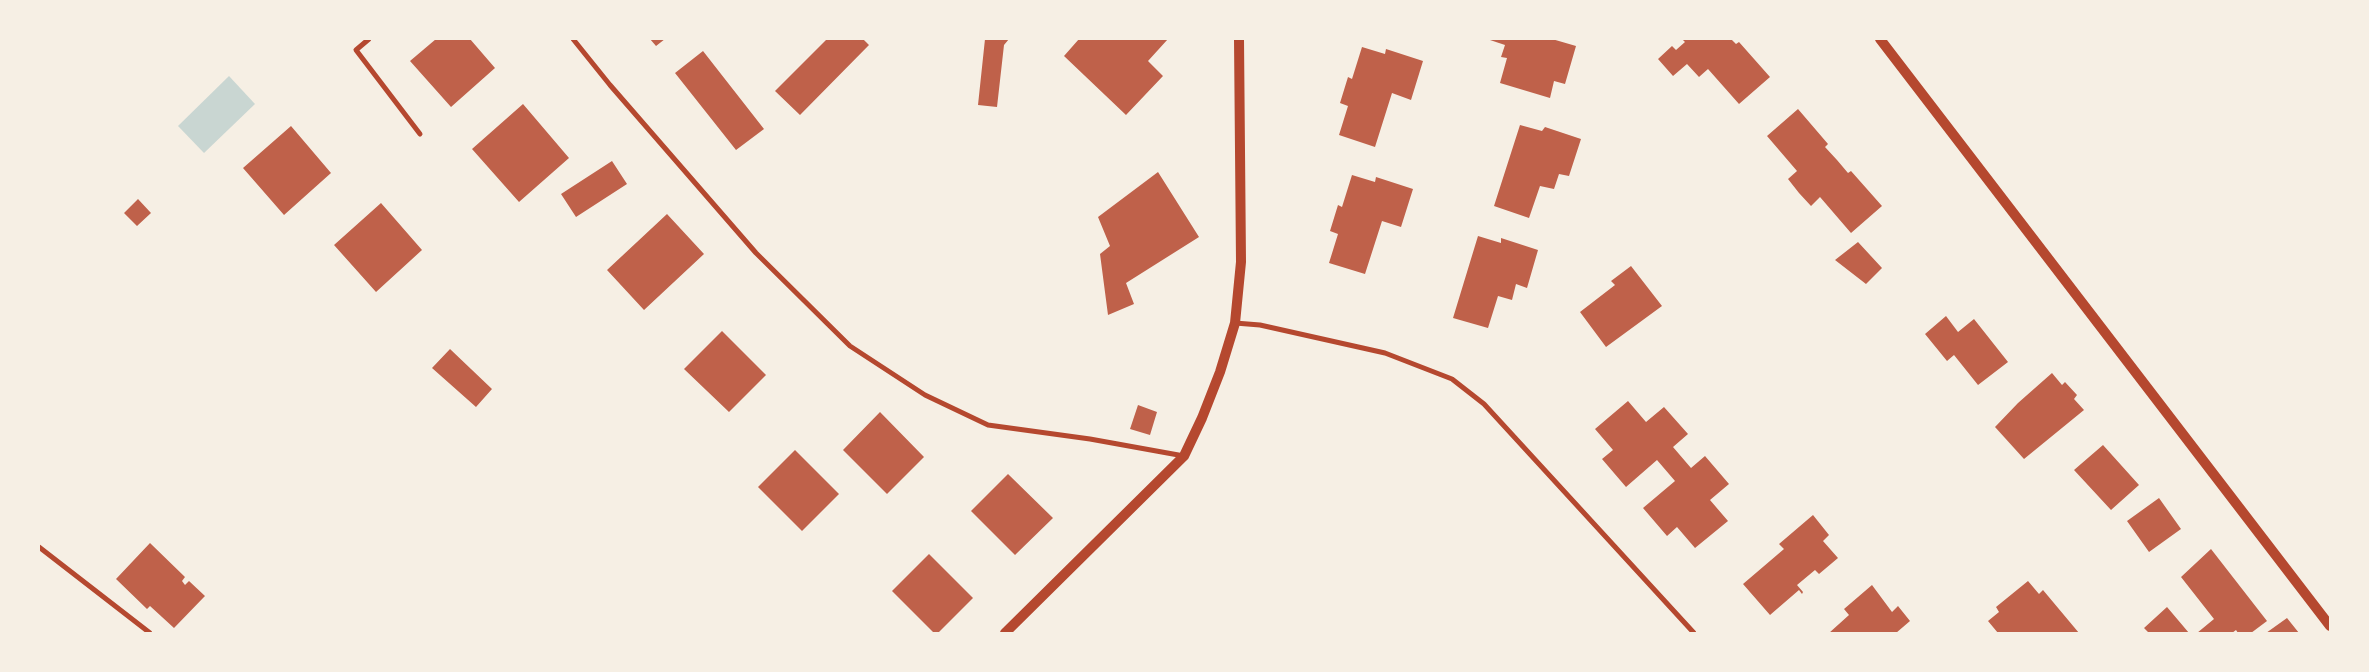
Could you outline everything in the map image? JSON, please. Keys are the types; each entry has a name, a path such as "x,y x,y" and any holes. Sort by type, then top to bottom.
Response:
{"main road":[{"path":"1005,633 1184,456 1202,418 1220,372 1235,323 1241,262 1238,39"},
{"path":"1880,39 2330,626"}],"street":[{"path":"369,39 356,50 420,134"},
{"path":"574,39 610,85 756,254 850,346 925,395 988,425 1090,439 1184,456"},
{"path":"1235,323 1260,325 1385,352 1452,379 1484,404 1694,633"},
{"path":"39,548 150,633"}],"shaded area":[{"path":"229,76 255,104 204,153 178,126"}],"building":[{"path":"436,39 470,39 495,68 451,107 410,61"},
{"path":"650,39 665,39 656,46"},
{"path":"827,39 863,39 869,45 800,115 775,91"},
{"path":"985,39 1009,39 1004,45 997,107 978,105"},
{"path":"1079,39 1168,39 1148,61 1163,76 1126,115 1064,56"},
{"path":"1487,39 1552,39 1576,46 1565,84 1554,81 1550,98 1500,83 1507,58 1501,57 1505,45"},
{"path":"1682,39 1731,39 1736,44 1739,42 1770,77 1739,104 1708,69 1699,77 1687,64 1673,76 1658,59 1672,46 1676,50 1685,42"},
{"path":"1362,47 1385,54 1386,49 1423,61 1411,100 1392,93 1375,147 1339,135 1348,106 1340,103 1348,77 1352,79"},
{"path":"703,51 764,129 736,150 675,73"},
{"path":"523,104 569,158 519,202 472,149"},
{"path":"1798,109 1828,144 1825,147 1848,173 1851,171 1882,206 1851,233 1820,197 1811,206 1799,193 1788,179 1797,171 1767,136"},
{"path":"1520,125 1542,131 1545,127 1581,139 1569,176 1559,174 1554,189 1540,186 1529,218 1494,206"},
{"path":"291,126 331,173 284,215 243,168"},
{"path":"612,161 627,184 576,217 561,194"},
{"path":"1158,172 1199,237 1126,283 1134,304 1108,315 1100,254 1110,246 1098,217"},
{"path":"1352,175 1375,182 1376,177 1413,189 1401,227 1382,221 1365,274 1329,263 1338,234 1330,231 1338,205 1342,207"},
{"path":"138,199 151,213 137,226 124,213"},
{"path":"381,203 422,250 376,292 334,245"},
{"path":"667,214 704,254 644,310 607,270"},
{"path":"1478,236 1501,243 1501,238 1538,250 1527,288 1516,284 1512,300 1498,296 1488,328 1453,318"},
{"path":"1858,242 1882,268 1866,284 1835,260"},
{"path":"1631,266 1662,306 1606,347 1580,312 1615,285 1611,281"},
{"path":"1946,316 1958,332 1974,319 2008,362 1978,385 1954,355 1947,361 1925,334"},
{"path":"722,331 766,375 729,412 684,369"},
{"path":"450,349 492,389 476,407 432,368"},
{"path":"2052,373 2062,385 2065,382 2077,395 2074,399 2084,410 2024,459 1995,427 2018,403"},
{"path":"1628,401 1646,422 1664,407 1688,434 1673,447 1691,468 1705,456 1729,484 1710,500 1728,521 1695,548 1677,527 1667,536 1643,508 1675,481 1657,460 1626,487 1602,459 1613,450 1595,429"},
{"path":"1138,405 1157,412 1150,435 1130,429"},
{"path":"880,412 924,457 887,494 843,450"},
{"path":"2103,445 2139,485 2111,510 2074,470"},
{"path":"795,450 839,494 802,531 758,487"},
{"path":"1008,474 1053,518 1015,555 971,511"},
{"path":"2159,498 2181,529 2149,552 2127,521"},
{"path":"1813,515 1829,535 1823,541 1838,558 1819,574 1815,570 1797,585 1803,592 1802,594 1799,590 1770,615 1743,584 1784,549 1779,544"},
{"path":"150,543 185,577 182,581 185,585 189,581 205,596 174,628 150,606 147,609 116,579"},
{"path":"2211,549 2267,621 2251,633 2238,633 2236,630 2232,633 2197,633 2214,619 2181,577"},
{"path":"929,554 973,598 938,633 934,633 892,591"},
{"path":"2028,581 2039,594 2043,590 2079,633 1998,633 1988,621 1999,612 1996,607"},
{"path":"1872,585 1892,612 1898,606 1910,621 1896,633 1829,633 1849,615 1844,609"},
{"path":"2167,607 2189,633 2149,633 2144,628"},
{"path":"2287,618 2299,633 2266,633"}]}
